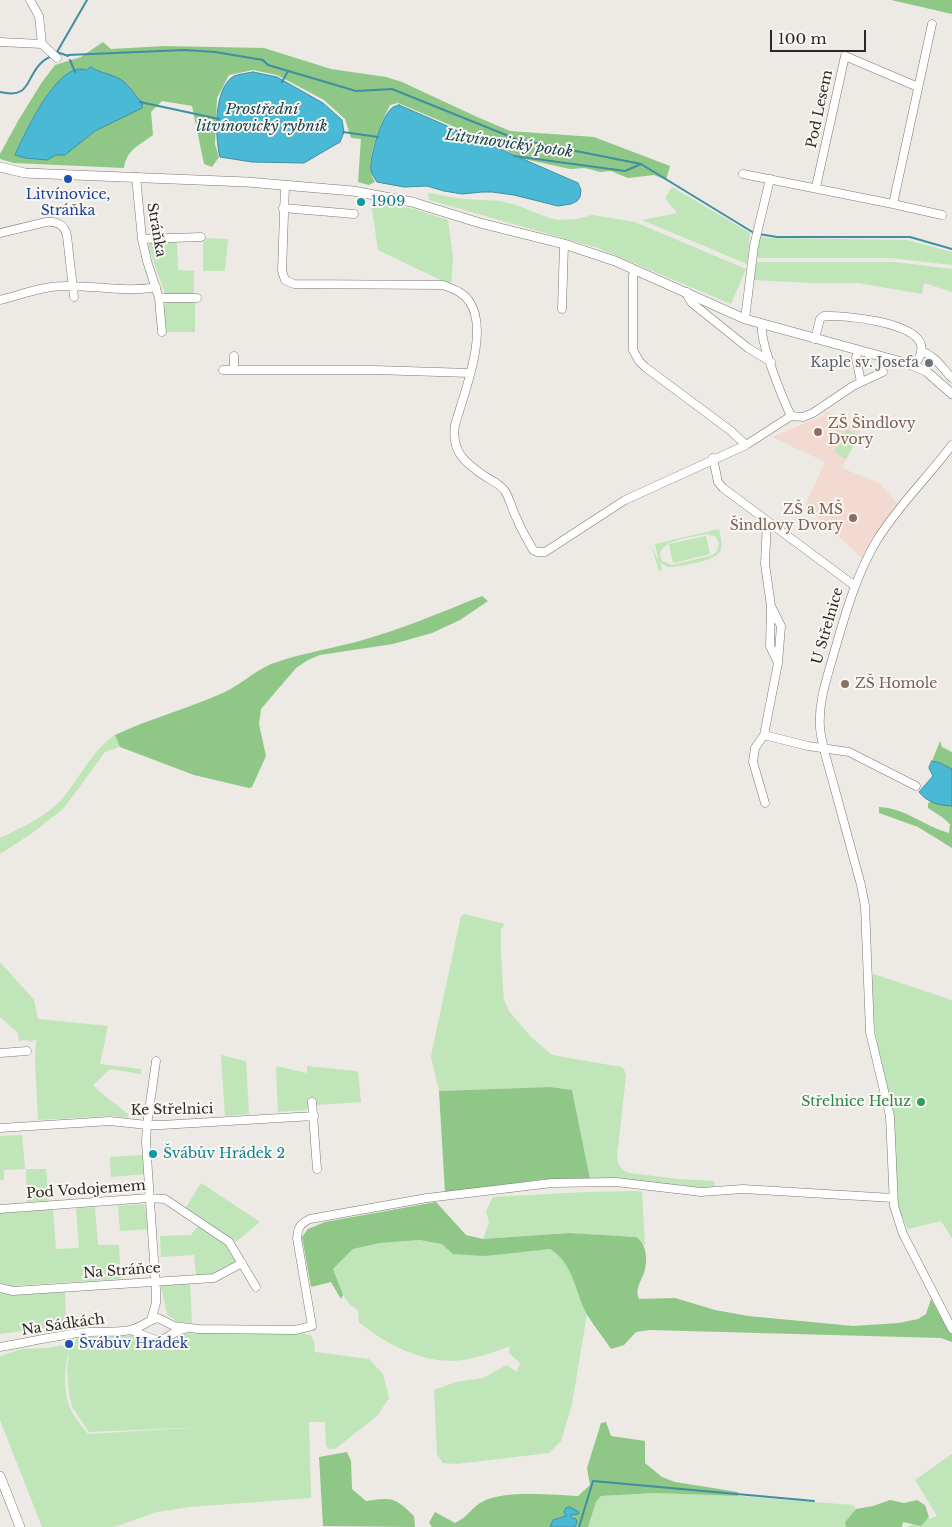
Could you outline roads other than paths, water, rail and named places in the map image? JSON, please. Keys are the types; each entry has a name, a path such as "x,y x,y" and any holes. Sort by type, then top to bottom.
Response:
{"street":[{"path":"30,0 39,16 42,44"},
{"path":"893,204 932,24"},
{"path":"0,42 42,44 57,58"},
{"name":"Pod Lesem","path":"816,188 845,56 918,87"},
{"path":"0,167 25,174 227,180 361,192 412,202 480,223 564,244 615,261 746,319 914,366 926,371 950,388"},
{"path":"743,174 942,215"},
{"name":"Stráňka","path":"136,177 142,239 159,298 162,332"},
{"path":"746,319 754,246 770,179"},
{"path":"284,185 282,271 286,280 294,284 443,285 459,291 468,299 475,314 477,326 476,343 470,373 455,425 456,447 465,462 500,485 506,493 517,520 533,550 537,552 545,552 624,500 713,458 746,445 791,416 803,417 813,414 853,386 883,372"},
{"path":"283,208 354,214"},
{"path":"0,233 52,221 60,224 65,229 67,236 74,297"},
{"path":"142,239 201,237"},
{"path":"562,309 564,244"},
{"path":"635,270 633,275 632,342 635,356 645,367 731,431 746,445"},
{"path":"0,300 56,286 156,287"},
{"path":"687,292 692,303 748,348 771,362"},
{"path":"159,298 196,298"},
{"path":"815,339 820,318 829,316 893,324 918,338 922,347 914,366"},
{"path":"762,324 762,335 791,416"},
{"path":"858,351 856,358 861,382"},
{"path":"921,351 937,359 939,365 952,378"},
{"path":"234,356 234,370"},
{"path":"223,370 374,370 470,373"},
{"path":"855,586 877,540 900,508 952,445"},
{"name":"U Střelnice","path":"713,458 718,482 723,488 855,586 822,697 820,725 824,749 865,906 870,1032 890,1116 894,1169 893,1198 898,1221 952,1329"},
{"path":"765,803 753,762 755,748 764,735 778,663 770,646 771,606 765,564 767,522"},
{"path":"764,735 824,749 849,752 916,786"},
{"path":"0,1053 27,1051"},
{"path":"156,1061 147,1125 146,1149 156,1303 146,1330 150,1337 156,1340 164,1339 174,1331 186,1328 295,1330 312,1326 297,1238 298,1228 301,1223 310,1219 427,1198 552,1183 616,1182 701,1192 742,1189 893,1198"},
{"path":"312,1102 318,1169"},
{"name":"Ke Střelnici","path":"0,1128 110,1121 147,1125 314,1116"},
{"name":"Pod Vodojemem","path":"0,1209 149,1198 165,1199 229,1242 256,1288"},
{"name":"Na Stráňce","path":"0,1288 13,1291 214,1278 242,1263"},
{"path":"156,1303 169,1329 166,1336"},
{"path":"150,1321 158,1318 186,1328"},
{"name":"Na Sádkách","path":"0,1348 61,1336 129,1330 150,1321"},
{"name":"Na Sádkách","path":"129,1330 150,1337"},
{"path":"0,1476 20,1527"}],"water":[{"path":"91,67 124,82 143,103 142,108 95,131 65,155 56,155 47,160 15,155 34,116 54,87 64,76 75,70 86,70"},
{"name":"Prostřední litvínovický rybník","path":"253,72 277,77 323,103 342,120 344,132 340,142 304,163 252,162 220,157 217,138 217,114 222,91 227,82 234,76"},
{"path":"399,105 578,183 581,190 580,197 571,204 558,206 514,195 492,192 462,194 427,186 404,187 377,182 371,172 371,165 377,138 388,113 393,107"},
{"path":"932,761 952,769 952,806 934,803 926,799 919,792 933,776 929,768"},
{"path":"570,1507 579,1512 578,1514 571,1515 571,1518 576,1519 577,1522 575,1527 550,1527 553,1520 566,1516 564,1511"}],"waterway":[{"path":"57,52 87,0"},
{"path":"68,55 184,50 215,52 263,60 268,65 356,91 392,89 516,139 641,164"},
{"name":"Litvínovický potok","path":"55,53 68,56"},
{"name":"Litvínovický potok","path":"0,92 17,93 22,90 41,63 51,56"},
{"name":"Litvínovický potok","path":"70,60 75,72"},
{"path":"282,82 288,71"},
{"name":"Litvínovický potok","path":"140,102 219,119"},
{"name":"Litvínovický potok","path":"343,132 378,137"},
{"name":"Litvínovický potok","path":"514,156 625,171 641,164 754,233"},
{"name":"Litvínovický potok","path":"759,234 777,237 910,237 952,249"},
{"path":"579,1527 593,1481 814,1501"}],"place":[{"name":"Litvínovice, Stráňka","path":"68,179"},
{"name":"1909","path":"361,202"},
{"name":"Kaple sv. Josefa","path":"929,363"},
{"name":"ZŠ Šindlovy Dvory","path":"818,432"},
{"name":"ZŠ a MŠ Šindlovy Dvory","path":"853,518"},
{"name":"ZŠ Homole","path":"845,684"},
{"name":"Střelnice Heluz","path":"921,1102"},
{"name":"Švábův Hrádek 2","path":"153,1154"},
{"name":"Švábův Hrádek","path":"69,1344"}]}
